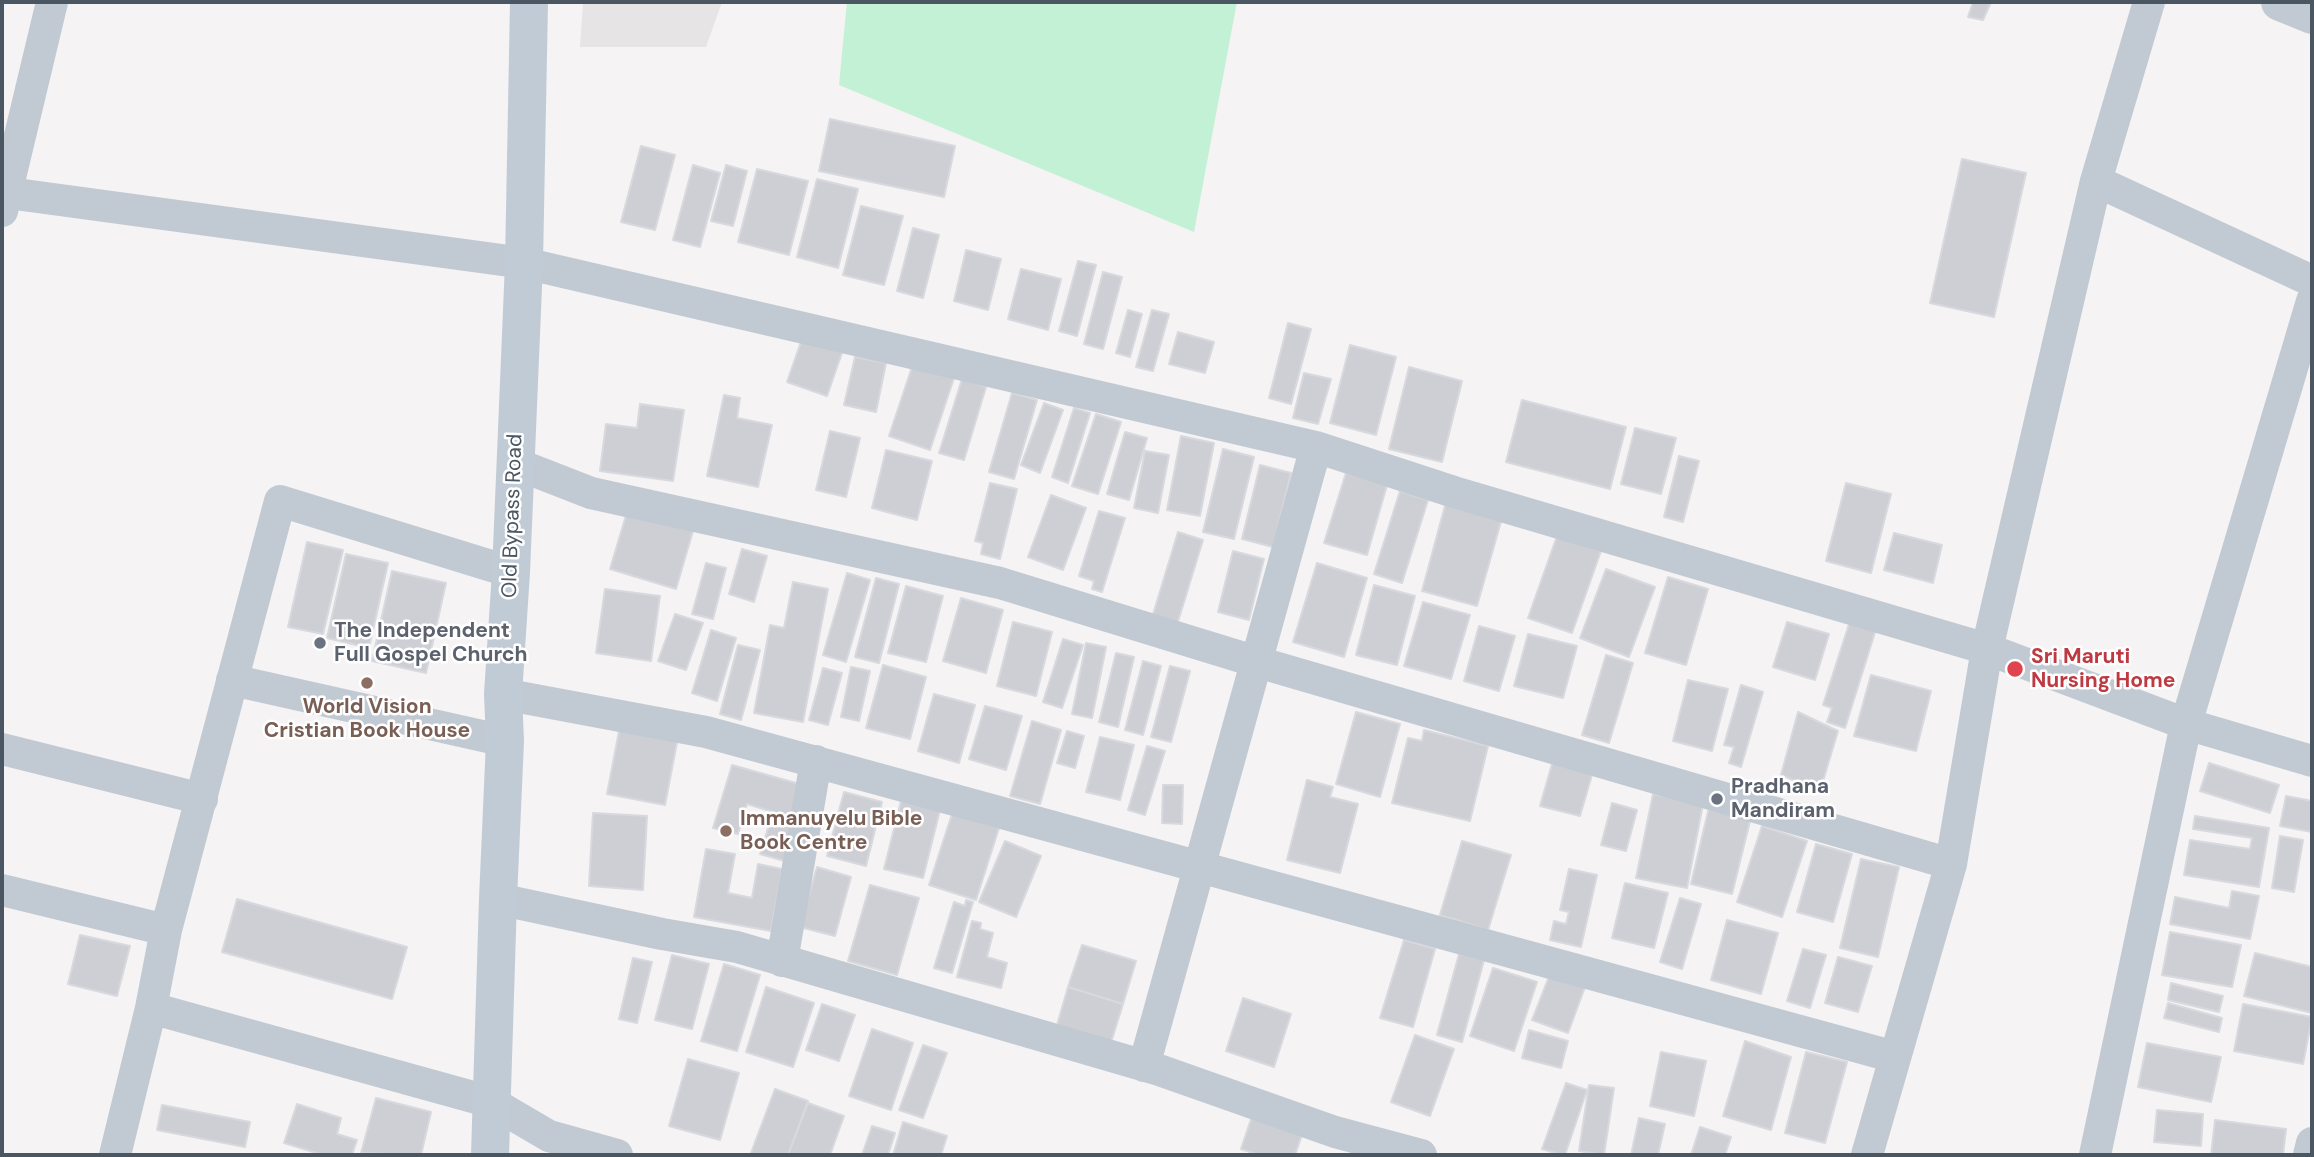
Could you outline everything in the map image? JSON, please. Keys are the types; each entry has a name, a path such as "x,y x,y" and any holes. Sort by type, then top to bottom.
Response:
{"main road":[{"name":"Old Bypass Road","path":"490,1155 505,741 503,694 524,263 529,2"}],"street":[{"path":"52,2 3,198 524,263 1316,447 1467,496 1987,649 2186,724 2312,761"},
{"path":"1867,1155 1951,864 1987,649 2096,181 2149,2"},
{"path":"2280,2 2312,15"},
{"path":"2096,181 2312,281"},
{"path":"2095,1155 2186,724 2312,301"},
{"path":"1144,1066 1254,661 1316,447"},
{"path":"514,463 591,493 1000,583 1254,661 1951,864"},
{"path":"115,1155 151,1008 166,930 280,501 511,572"},
{"path":"232,680 505,741"},
{"path":"503,694 706,732 1895,1057"},
{"path":"2,749 202,799"},
{"path":"782,961 816,761"},
{"path":"2,890 166,930"},
{"path":"498,899 737,947 1144,1066 1331,1144 1421,1155"},
{"path":"151,1008 491,1102 549,1136 617,1155"},
{"path":"2309,1155 2312,1143"}],"shaded area":[{"path":"583,2 722,2 706,47 580,47"}],"green space":[{"path":"847,2 1237,2 1194,232 839,85"}],"building":[{"path":"1973,2 1991,2 1983,20 1968,17"},
{"path":"830,119 955,146 944,197 819,171"},
{"path":"641,146 675,155 655,230 621,222"},
{"path":"1962,159 2026,173 1994,317 1930,303"},
{"path":"693,165 720,173 700,247 673,240"},
{"path":"726,165 747,171 733,226 711,221"},
{"path":"757,169 808,181 789,255 738,242"},
{"path":"817,179 858,189 838,268 797,257"},
{"path":"861,206 903,216 884,285 843,275"},
{"path":"913,228 939,235 923,298 897,291"},
{"path":"966,250 1001,259 988,310 954,301"},
{"path":"1078,261 1096,265 1077,336 1059,331"},
{"path":"1021,269 1061,279 1048,330 1008,319"},
{"path":"1103,272 1122,277 1103,349 1084,344"},
{"path":"1128,310 1142,314 1130,357 1116,353"},
{"path":"1152,310 1169,314 1153,371 1136,367"},
{"path":"1288,323 1311,329 1291,404 1269,398"},
{"path":"1178,332 1214,342 1205,373 1169,364"},
{"path":"803,336 843,350 827,396 787,382"},
{"path":"1350,345 1396,357 1376,435 1330,423"},
{"path":"855,357 886,363 876,412 844,405"},
{"path":"913,364 954,378 930,450 889,436"},
{"path":"1409,367 1462,381 1442,462 1389,449"},
{"path":"1304,373 1331,379 1318,424 1293,418"},
{"path":"962,379 986,387 964,460 939,453"},
{"path":"1012,393 1037,400 1014,479 989,472"},
{"path":"724,395 740,398 737,418 772,425 758,487 707,476"},
{"path":"1522,400 1626,427 1610,489 1506,462"},
{"path":"1044,403 1063,410 1040,473 1021,465"},
{"path":"640,404 684,410 673,481 600,471 606,424 637,428"},
{"path":"1074,408 1090,413 1068,483 1052,477"},
{"path":"1096,414 1121,422 1098,494 1072,486"},
{"path":"1635,428 1676,438 1661,494 1621,484"},
{"path":"830,431 860,438 846,497 816,490"},
{"path":"1125,432 1147,438 1129,500 1107,494"},
{"path":"1181,436 1214,443 1200,516 1167,510"},
{"path":"1223,449 1254,457 1234,539 1203,532"},
{"path":"886,450 932,461 917,520 872,508"},
{"path":"1145,451 1169,455 1158,513 1134,508"},
{"path":"1679,456 1699,461 1683,522 1664,517"},
{"path":"1260,465 1291,473 1273,547 1242,539"},
{"path":"1346,473 1387,485 1367,555 1324,543"},
{"path":"990,483 1017,489 1000,559 981,554 983,543 975,541"},
{"path":"1846,483 1891,494 1871,573 1826,561"},
{"path":"1400,491 1428,500 1402,583 1374,574"},
{"path":"1051,495 1086,508 1063,570 1028,557"},
{"path":"1446,502 1502,518 1477,606 1422,591"},
{"path":"1099,511 1125,518 1102,592 1092,589 1094,581 1079,576"},
{"path":"627,512 693,531 676,589 610,569"},
{"path":"1178,532 1203,540 1176,628 1151,621"},
{"path":"1894,533 1942,545 1933,583 1884,570"},
{"path":"1557,536 1601,551 1572,633 1528,618"},
{"path":"307,542 343,550 323,634 288,627"},
{"path":"742,549 767,556 754,602 729,594"},
{"path":"1233,551 1264,559 1249,620 1218,612"},
{"path":"346,554 388,563 369,648 327,638"},
{"path":"706,563 726,568 713,619 692,614"},
{"path":"1317,563 1367,578 1344,657 1293,642"},
{"path":"1606,569 1655,587 1629,657 1580,638"},
{"path":"392,571 446,583 426,673 372,661"},
{"path":"847,573 870,580 846,662 823,655"},
{"path":"1668,577 1708,589 1686,665 1645,653"},
{"path":"876,578 899,584 879,663 855,657"},
{"path":"793,582 828,589 803,722 754,713 770,625 784,628"},
{"path":"1374,585 1415,596 1397,665 1356,655"},
{"path":"906,586 943,596 926,662 888,653"},
{"path":"605,589 660,596 651,661 596,653"},
{"path":"961,598 1003,610 986,673 943,661"},
{"path":"1423,602 1470,615 1451,679 1404,666"},
{"path":"675,614 703,623 686,670 658,661"},
{"path":"1851,618 1877,626 1845,728 1827,722 1832,708 1823,705"},
{"path":"1013,622 1052,632 1036,696 997,686"},
{"path":"1787,622 1829,634 1815,680 1773,667"},
{"path":"1479,626 1515,636 1499,691 1464,681"},
{"path":"711,630 736,638 717,701 692,693"},
{"path":"1528,634 1577,646 1563,698 1514,686"},
{"path":"1063,639 1083,645 1062,708 1043,702"},
{"path":"1086,643 1106,647 1092,718 1072,714"},
{"path":"738,645 760,650 741,720 720,714"},
{"path":"1116,653 1134,657 1118,727 1099,722"},
{"path":"1606,655 1633,663 1609,743 1582,735"},
{"path":"1143,661 1161,666 1143,735 1125,730"},
{"path":"883,665 926,677 910,739 866,728"},
{"path":"1170,666 1190,671 1171,742 1151,737"},
{"path":"851,667 870,671 859,721 841,717"},
{"path":"823,668 842,673 828,725 809,720"},
{"path":"1871,675 1931,691 1916,751 1854,736"},
{"path":"1688,680 1728,689 1712,751 1673,741"},
{"path":"1741,685 1763,692 1741,767 1729,763 1734,747 1724,745"},
{"path":"934,694 975,705 959,763 918,751"},
{"path":"985,706 1022,716 1006,770 969,759"},
{"path":"1356,712 1400,724 1380,797 1336,784"},
{"path":"1798,712 1838,731 1820,791 1781,775"},
{"path":"1032,721 1061,730 1040,804 1010,796"},
{"path":"620,726 678,737 665,805 607,794"},
{"path":"1424,730 1488,746 1470,821 1392,803 1408,738 1422,741"},
{"path":"1067,731 1084,736 1075,768 1057,763"},
{"path":"1100,737 1134,745 1120,800 1086,792"},
{"path":"1147,746 1165,751 1145,815 1128,810"},
{"path":"1554,757 1594,768 1580,816 1540,806"},
{"path":"2209,763 2279,785 2270,813 2200,791"},
{"path":"732,765 810,787 788,862 760,854 773,812 747,804 738,834 713,828"},
{"path":"1307,780 1333,787 1330,797 1358,804 1340,873 1287,860"},
{"path":"1163,785 1183,785 1182,824 1162,823"},
{"path":"844,792 882,802 866,866 827,856"},
{"path":"1653,794 1703,804 1687,888 1636,878"},
{"path":"2286,796 2312,801 2312,832 2280,826"},
{"path":"902,797 941,806 923,878 884,869"},
{"path":"1612,803 1637,810 1626,851 1601,845"},
{"path":"1710,803 1752,813 1732,894 1691,884"},
{"path":"593,813 647,816 643,890 589,886"},
{"path":"952,814 999,828 976,900 929,885"},
{"path":"2195,816 2269,828 2259,887 2184,875 2190,840 2250,849 2252,838 2193,829"},
{"path":"1762,826 1807,841 1782,917 1737,902"},
{"path":"2280,836 2303,840 2294,892 2272,888"},
{"path":"1005,841 1041,856 1016,917 979,902"},
{"path":"1462,841 1511,855 1488,930 1440,915"},
{"path":"1816,844 1852,854 1833,922 1797,912"},
{"path":"706,849 735,854 728,893 752,898 758,864 782,869 771,931 694,917"},
{"path":"1861,859 1899,867 1878,957 1840,948"},
{"path":"817,867 851,877 835,936 800,927"},
{"path":"1569,869 1597,875 1581,947 1550,940 1554,921 1566,924 1569,912 1560,910"},
{"path":"1625,883 1668,893 1654,948 1612,938"},
{"path":"870,885 919,898 897,975 848,961"},
{"path":"2232,891 2259,896 2250,939 2170,924 2175,897 2229,908"},
{"path":"1680,898 1701,904 1682,969 1660,962"},
{"path":"237,899 407,947 392,999 222,952"},
{"path":"966,900 973,902 952,973 934,968 954,902 965,906"},
{"path":"1727,920 1778,933 1761,994 1711,980"},
{"path":"972,921 981,923 980,929 993,933 987,957 1007,963 1001,988 957,977"},
{"path":"2170,932 2241,945 2232,987 2162,975"},
{"path":"80,935 130,946 117,996 68,984"},
{"path":"1404,940 1435,949 1413,1027 1380,1018"},
{"path":"1082,945 1136,961 1123,1004 1068,987"},
{"path":"1803,949 1826,955 1810,1008 1787,1001"},
{"path":"2255,953 2312,967 2312,1013 2244,996"},
{"path":"1459,954 1484,960 1462,1042 1437,1035"},
{"path":"672,955 709,964 692,1029 655,1020"},
{"path":"1838,957 1872,966 1858,1012 1825,1003"},
{"path":"633,958 652,962 637,1023 619,1019"},
{"path":"724,964 760,975 737,1051 701,1041"},
{"path":"1493,968 1537,982 1514,1051 1470,1036"},
{"path":"1550,974 1585,987 1568,1033 1532,1020"},
{"path":"2171,983 2223,996 2219,1012 2168,1000"},
{"path":"766,987 814,1003 793,1067 746,1052"},
{"path":"1068,987 1123,1004 1109,1049 1055,1032"},
{"path":"1243,998 1291,1014 1274,1067 1226,1051"},
{"path":"2168,1003 2222,1018 2219,1032 2164,1018"},
{"path":"822,1004 855,1015 839,1061 806,1050"},
{"path":"2243,1004 2312,1017 2303,1064 2234,1051"},
{"path":"872,1029 913,1043 891,1110 849,1096"},
{"path":"1529,1030 1568,1041 1561,1068 1522,1058"},
{"path":"1415,1035 1454,1049 1430,1116 1391,1102"},
{"path":"1745,1041 1791,1057 1771,1130 1723,1116"},
{"path":"2147,1043 2221,1057 2211,1102 2138,1087"},
{"path":"923,1045 947,1053 923,1118 899,1110"},
{"path":"1661,1052 1706,1061 1694,1116 1650,1106"},
{"path":"1806,1052 1847,1062 1825,1143 1785,1133"},
{"path":"688,1059 739,1073 720,1140 669,1126"},
{"path":"1566,1083 1587,1090 1565,1155 1562,1155 1542,1149"},
{"path":"1589,1085 1614,1088 1604,1155 1579,1151"},
{"path":"775,1089 808,1101 788,1155 756,1155 751,1153"},
{"path":"376,1098 431,1112 421,1155 361,1153"},
{"path":"808,1103 844,1116 830,1155 788,1155"},
{"path":"297,1104 341,1118 337,1134 357,1140 352,1155 323,1155 284,1143"},
{"path":"162,1105 250,1122 245,1147 157,1130"},
{"path":"2157,1110 2203,1114 2201,1146 2154,1142"},
{"path":"1253,1113 1304,1129 1295,1155 1259,1155 1241,1149"},
{"path":"1639,1118 1665,1124 1658,1155 1631,1155"},
{"path":"2215,1120 2286,1129 2283,1155 2211,1155"},
{"path":"903,1122 947,1136 941,1155 893,1155"},
{"path":"872,1126 895,1133 888,1155 862,1155"},
{"path":"1700,1127 1731,1137 1725,1155 1691,1155"}],"place":[{"name":"The Independent Full Gospel Church","path":"320,643"},
{"name":"Sri Maruti Nursing Home","path":"2015,669"},
{"name":"World Vision Cristian Book House","path":"367,683"},
{"name":"Pradhana Mandiram","path":"1717,799"},
{"name":"Immanuyelu Bible Book Centre","path":"726,831"}]}
